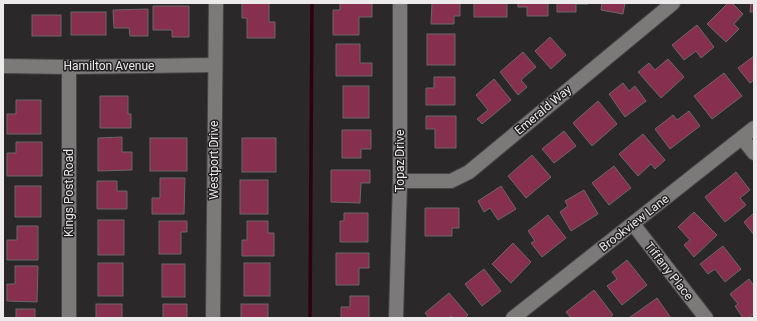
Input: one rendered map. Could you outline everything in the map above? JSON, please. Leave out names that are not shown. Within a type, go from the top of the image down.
[{"type":"street","name":"Westport Drive","points":[[213,318],[216,3]]},
{"type":"street","name":"Topaz Drive","points":[[396,318],[400,181],[400,3]]},
{"type":"street","name":"Emerald Way","points":[[400,181],[451,181],[469,172],[673,3]]},
{"type":"street","name":"Hamilton Avenue","points":[[3,66],[215,66]]},
{"type":"street","name":"Kings Post Road","points":[[69,67],[69,318]]},
{"type":"street","name":"Brookview Lane","points":[[513,318],[754,128]]},
{"type":"street","points":[[742,138],[754,152]]},
{"type":"street","name":"Tiffany Place","points":[[633,224],[706,318]]},
{"type":"building","points":[[242,3],[269,3],[269,22],[275,22],[275,38],[247,38],[247,18],[242,18]]},
{"type":"building","points":[[340,3],[372,3],[372,17],[359,17],[359,35],[333,35],[333,10],[340,10]]},
{"type":"building","points":[[432,3],[460,3],[460,16],[454,16],[454,24],[431,24]]},
{"type":"building","points":[[474,3],[507,3],[507,17],[474,17]]},
{"type":"building","points":[[518,3],[548,3],[548,16],[527,16],[527,7],[518,7]]},
{"type":"building","points":[[557,3],[588,4],[576,4],[576,12],[557,12]]},
{"type":"building","points":[[602,3],[625,3],[623,14],[601,10]]},
{"type":"building","points":[[728,3],[732,3],[743,14],[734,24],[739,29],[726,42],[707,24]]},
{"type":"building","points":[[751,3],[754,3],[754,12],[750,12]]},
{"type":"building","points":[[153,6],[189,6],[189,37],[172,37],[172,30],[153,30]]},
{"type":"building","points":[[148,9],[148,36],[130,36],[129,28],[114,28],[113,10]]},
{"type":"building","points":[[71,12],[106,12],[106,35],[71,35]]},
{"type":"building","points":[[32,15],[61,15],[61,36],[32,36]]},
{"type":"building","points":[[697,25],[714,47],[701,58],[696,51],[684,60],[672,45]]},
{"type":"building","points":[[427,34],[455,34],[455,65],[427,65]]},
{"type":"building","points":[[550,37],[566,55],[551,69],[535,51]]},
{"type":"building","points":[[336,44],[360,44],[360,63],[372,63],[372,76],[336,76]]},
{"type":"building","points":[[523,52],[536,67],[521,80],[527,87],[518,95],[500,72]]},
{"type":"building","points":[[754,56],[754,80],[750,83],[738,68]]},
{"type":"building","points":[[668,59],[684,77],[661,98],[638,72],[649,63],[655,70]]},
{"type":"building","points":[[724,73],[742,96],[712,119],[694,96]]},
{"type":"building","points":[[434,77],[455,77],[455,105],[426,105],[426,88],[434,88]]},
{"type":"building","points":[[494,79],[511,100],[482,124],[477,119],[488,110],[476,95]]},
{"type":"building","points":[[623,83],[629,91],[635,86],[646,101],[625,117],[609,94]]},
{"type":"building","points":[[343,86],[369,86],[369,118],[343,118]]},
{"type":"building","points":[[100,96],[128,96],[128,114],[131,114],[131,128],[100,128]]},
{"type":"building","points":[[16,100],[41,100],[41,134],[7,134],[7,114],[16,114]]},
{"type":"building","points":[[598,101],[617,124],[592,146],[573,123]]},
{"type":"building","points":[[689,111],[700,126],[670,149],[655,129],[673,115],[677,120]]},
{"type":"building","points":[[426,116],[456,116],[456,148],[435,148],[435,129],[426,129]]},
{"type":"building","points":[[342,130],[371,130],[371,149],[361,149],[361,158],[342,158]]},
{"type":"building","points":[[564,131],[576,146],[554,163],[542,149]]},
{"type":"building","points":[[643,134],[665,160],[655,169],[651,164],[638,176],[619,154]]},
{"type":"building","points":[[122,137],[122,152],[132,152],[132,170],[98,171],[98,138]]},
{"type":"building","points":[[150,138],[187,138],[187,171],[150,171]]},
{"type":"building","points":[[242,138],[276,138],[276,172],[242,172]]},
{"type":"building","points":[[16,142],[42,142],[42,176],[7,176],[7,153],[16,153]]},
{"type":"building","points":[[532,155],[551,177],[526,198],[508,176]]},
{"type":"building","points":[[614,166],[631,188],[609,205],[592,183]]},
{"type":"building","points":[[331,170],[370,170],[370,183],[361,183],[360,203],[331,202]]},
{"type":"building","points":[[736,172],[750,190],[740,198],[746,205],[725,222],[705,197]]},
{"type":"building","points":[[160,178],[185,178],[184,214],[152,214],[152,198],[160,198]]},
{"type":"building","points":[[240,180],[268,180],[268,214],[240,214]]},
{"type":"building","points":[[97,181],[117,181],[117,191],[127,191],[127,209],[97,209]]},
{"type":"building","points":[[15,186],[41,186],[41,217],[15,217]]},
{"type":"building","points":[[501,186],[516,209],[498,220],[490,208],[484,212],[478,201]]},
{"type":"building","points":[[584,190],[598,214],[571,231],[560,212],[568,206],[565,201]]},
{"type":"building","points":[[425,208],[459,208],[459,228],[452,228],[452,236],[425,236]]},
{"type":"building","points":[[694,212],[717,235],[694,257],[684,245],[690,240],[678,227]]},
{"type":"building","points":[[344,213],[368,213],[368,242],[340,242],[340,221],[344,221]]},
{"type":"building","points":[[754,213],[754,235],[744,222]]},
{"type":"building","points":[[548,215],[566,238],[542,257],[531,243],[535,241],[528,231]]},
{"type":"building","points":[[98,220],[124,220],[124,255],[98,255]]},
{"type":"building","points":[[159,221],[187,221],[187,232],[181,232],[181,254],[159,254]]},
{"type":"building","points":[[247,221],[268,221],[268,233],[274,233],[274,256],[242,256],[242,240],[247,240]]},
{"type":"building","points":[[17,226],[38,226],[38,260],[7,260],[7,240],[17,240]]},
{"type":"building","points":[[513,243],[531,262],[511,283],[492,264]]},
{"type":"building","points":[[723,246],[741,269],[725,282],[715,269],[708,274],[700,264]]},
{"type":"building","points":[[336,253],[369,253],[369,268],[359,268],[359,285],[336,285]]},
{"type":"building","points":[[627,260],[647,285],[622,305],[607,286],[617,279],[612,272]]},
{"type":"building","points":[[98,263],[123,263],[123,296],[98,296]]},
{"type":"building","points":[[244,263],[270,263],[270,296],[244,296]]},
{"type":"building","points":[[162,264],[185,264],[185,297],[162,297]]},
{"type":"building","points":[[15,266],[38,266],[37,302],[7,301],[7,284],[15,284]]},
{"type":"building","points":[[484,269],[501,291],[482,306],[465,284]]},
{"type":"building","points":[[749,279],[754,286],[754,314],[748,318],[743,318],[735,306],[738,304],[730,294]]},
{"type":"building","points":[[594,290],[613,315],[609,318],[571,318],[566,312]]},
{"type":"building","points":[[449,293],[468,315],[465,318],[453,318],[451,316],[449,318],[429,318],[425,313]]},
{"type":"building","points":[[350,296],[369,296],[369,318],[341,318],[341,307],[350,307]]},
{"type":"building","points":[[657,298],[671,318],[629,318]]},
{"type":"building","points":[[96,304],[122,304],[122,318],[96,318]]},
{"type":"building","points":[[163,304],[187,304],[187,318],[163,318]]},
{"type":"building","points":[[241,304],[268,304],[268,318],[241,318]]},
{"type":"building","points":[[16,309],[35,309],[35,318],[16,318]]},
{"type":"waterway","points":[[310,318],[312,3]]}]
